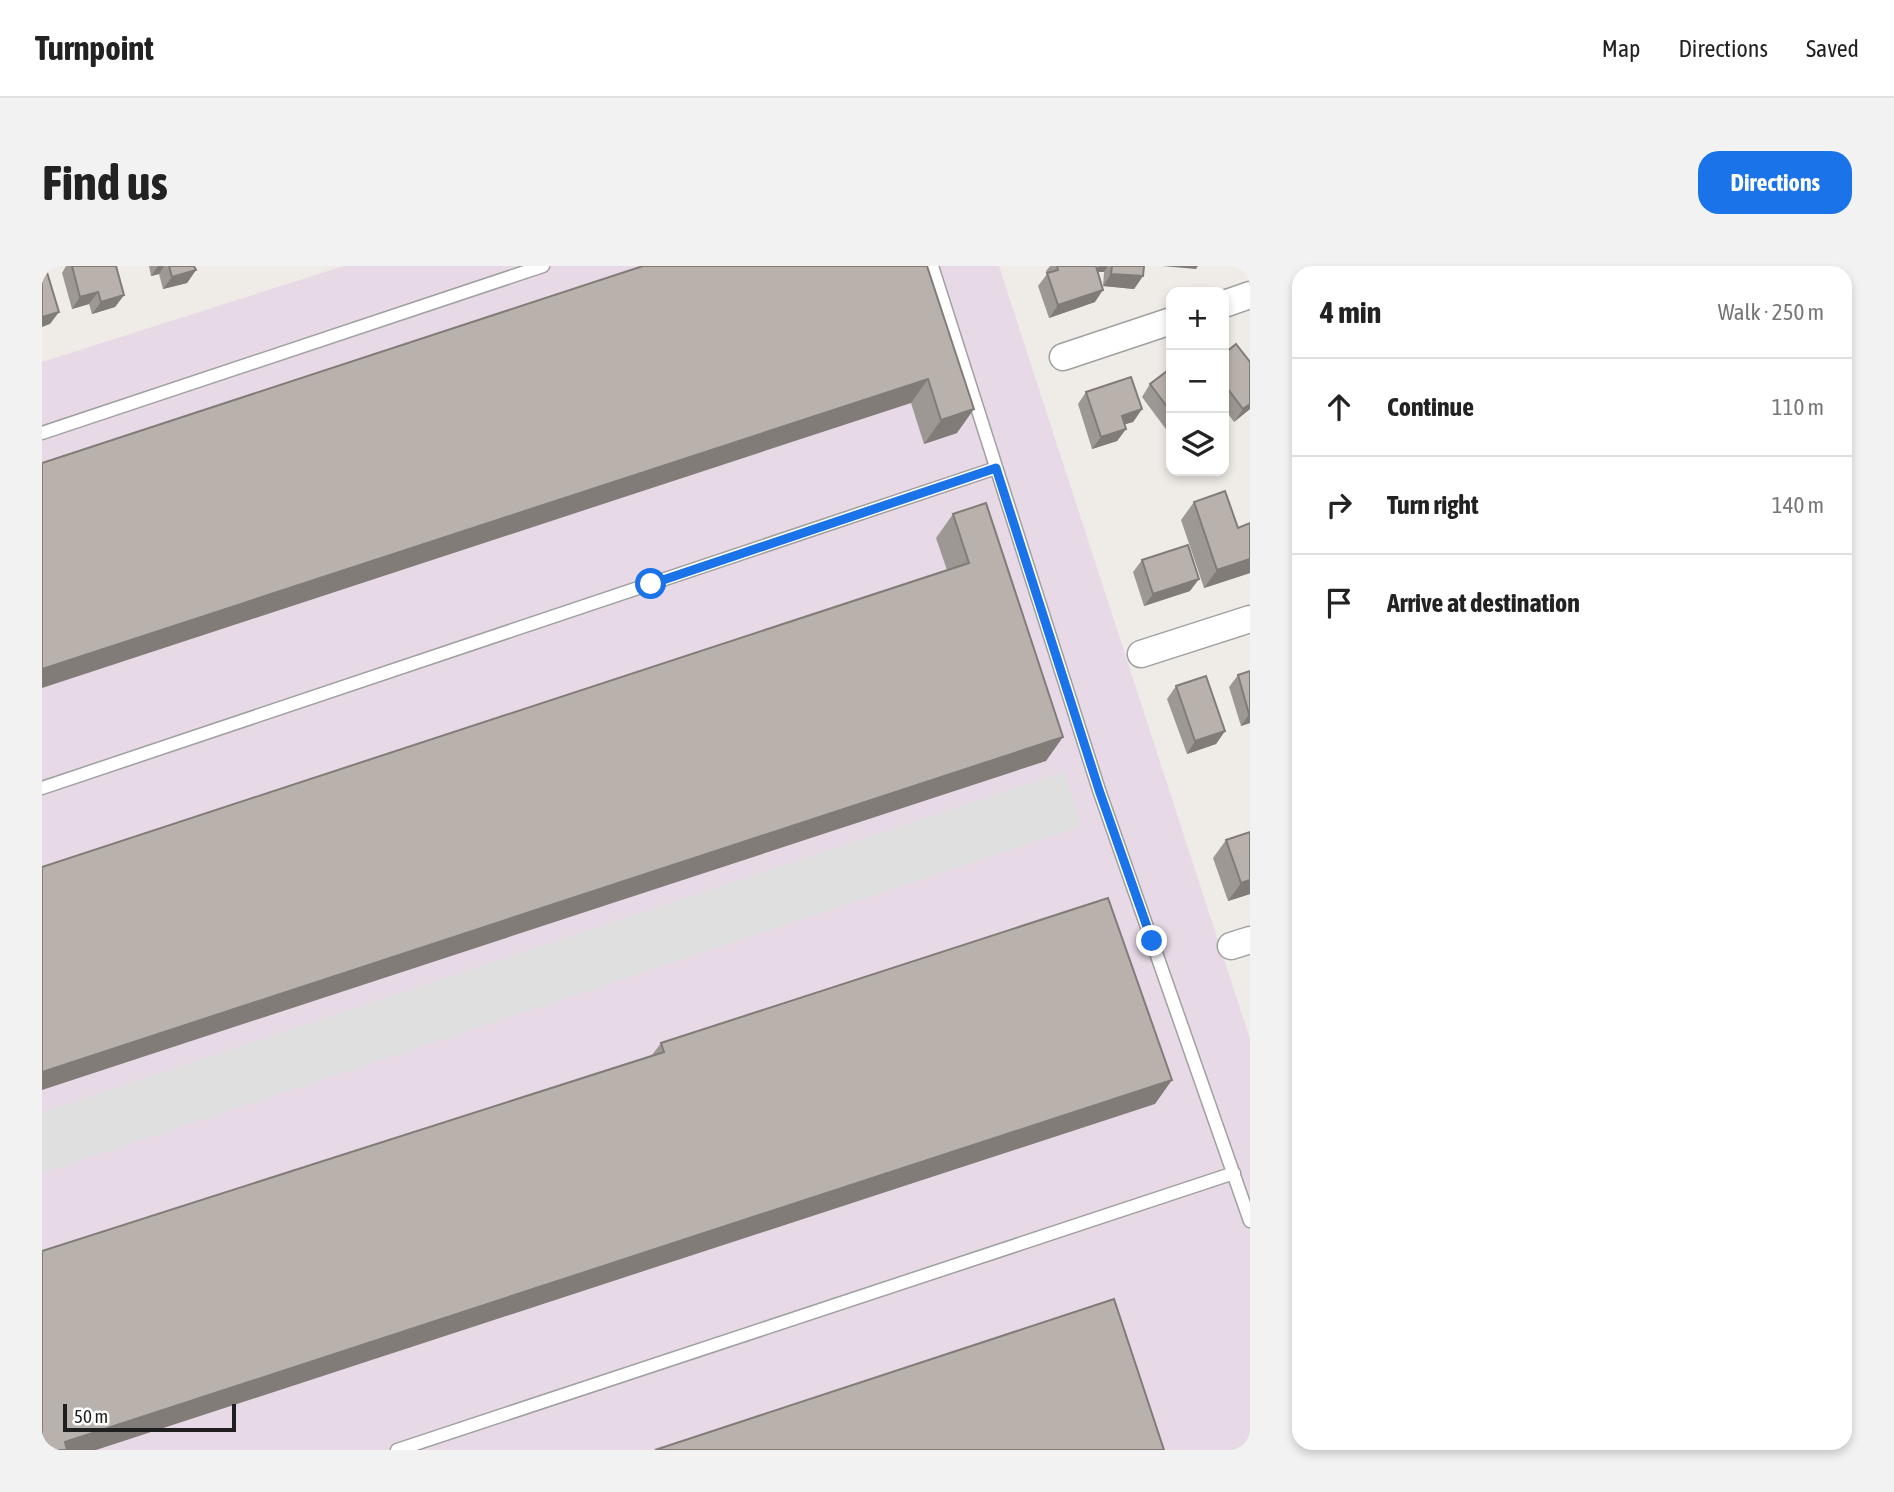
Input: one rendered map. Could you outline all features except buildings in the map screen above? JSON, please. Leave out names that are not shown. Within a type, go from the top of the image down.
[{"type":"street","points":[[1229,302],[1250,295]]},
{"type":"street","points":[[1063,357],[1166,323]]},
{"type":"street","points":[[1141,653],[1250,619]]},
{"type":"lane","points":[[42,433],[543,266]]},
{"type":"lane","points":[[932,266],[1099,790],[1250,1222]]},
{"type":"lane","points":[[42,788],[996,468]]},
{"type":"lane","points":[[397,1450],[1234,1173]]},
{"type":"shaded area","points":[[344,266],[999,266],[1250,1039],[1250,1450],[42,1450],[42,362]]},
{"type":"shaded area","points":[[1065,771],[1082,826],[42,1173],[42,1112]]},
{"type":"route","points":[[651,584],[996,468],[1099,790],[1152,941]]}]
